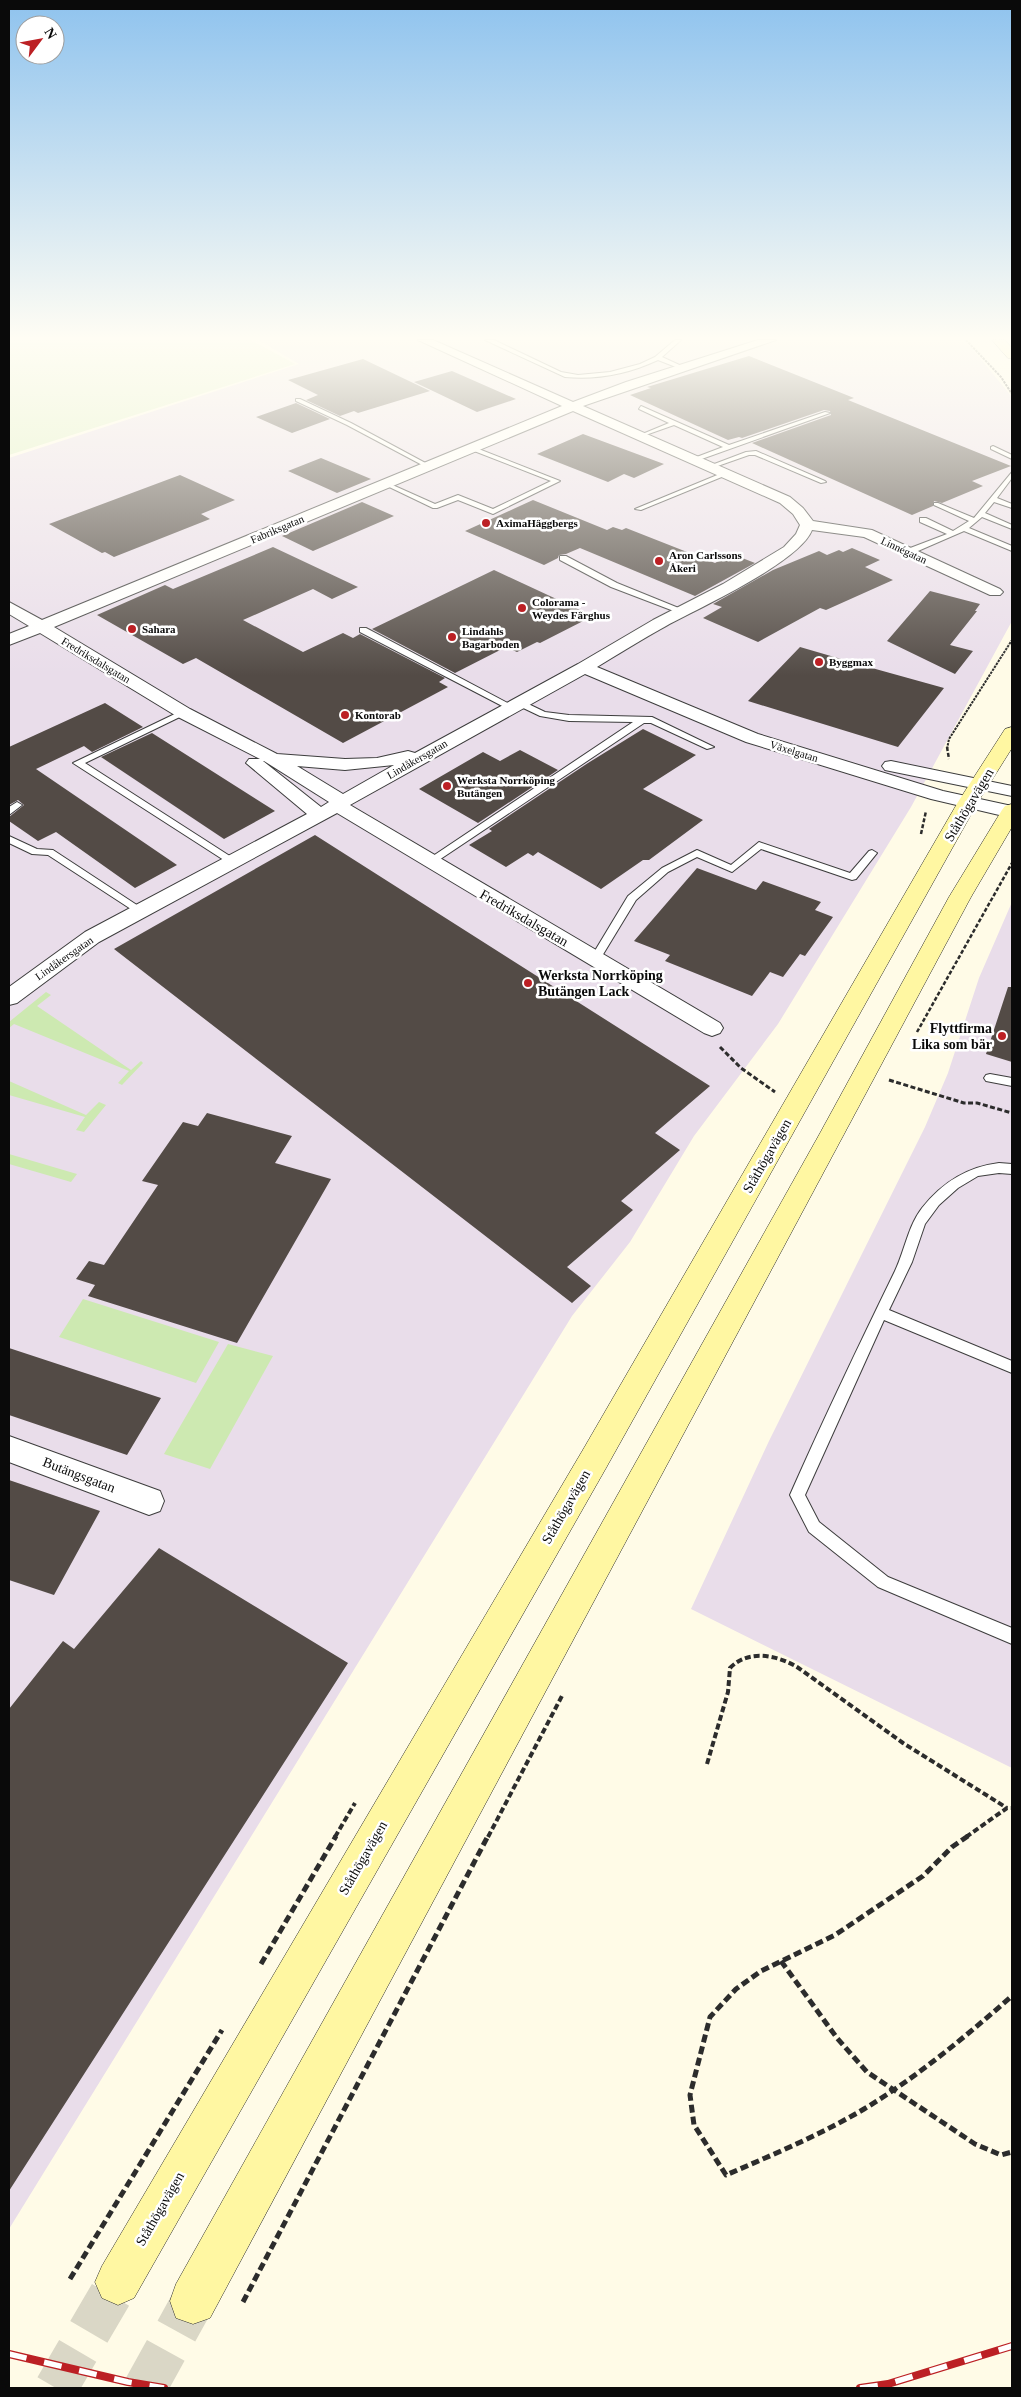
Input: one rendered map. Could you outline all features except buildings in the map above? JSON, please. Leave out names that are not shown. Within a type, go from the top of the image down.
[{"type":"main road","name":"Ståthögavägen","points":[[118,2282],[595,1458],[959,790],[1012,733]]},
{"type":"main road","points":[[193,2301],[680,1410],[826,1147],[960,897],[1012,806]]},
{"type":"street","name":"Fabriksgatan","points":[[9,640],[462,452]]},
{"type":"street","name":"Linnégatan","points":[[679,452],[785,500],[803,519],[867,534],[995,592]]},
{"type":"street","name":"Lindåkersgatan","points":[[9,998],[92,938],[333,807],[728,587],[789,550],[803,535],[803,519]]},
{"type":"street","name":"Fredriksdalsgatan","points":[[9,606],[184,713],[261,767],[430,862],[712,1028]]},
{"type":"street","name":"Växelgatan","points":[[607,655],[652,684],[744,725],[1012,806]]},
{"type":"street","name":"Växelgatan","points":[[584,668],[752,738],[959,790]]},
{"type":"street","name":"Fredriksdalsgatan","points":[[184,713],[256,751],[333,807]]},
{"type":"street","name":"Fredriksdalsgatan","points":[[256,751],[312,764],[353,765],[393,761],[453,739]]},
{"type":"street","name":"Butängsgatan","points":[[9,1449],[149,1501]]},
{"type":"lane","points":[[401,452],[428,466]]},
{"type":"lane","points":[[386,484],[435,507],[458,498],[493,512],[557,481],[481,452]]},
{"type":"lane","points":[[696,459],[715,452]]},
{"type":"lane","points":[[712,466],[752,453],[823,482]]},
{"type":"lane","points":[[638,509],[727,472]]},
{"type":"lane","points":[[908,552],[953,534],[974,521],[1012,474]]},
{"type":"lane","points":[[993,499],[1012,506]]},
{"type":"lane","points":[[936,504],[974,521]]},
{"type":"lane","points":[[981,514],[1012,527]]},
{"type":"lane","points":[[923,520],[953,534]]},
{"type":"lane","points":[[964,528],[1012,549]]},
{"type":"lane","points":[[563,558],[614,585],[682,611]]},
{"type":"lane","points":[[363,630],[516,705],[543,714],[569,718],[652,720],[710,747]]},
{"type":"lane","points":[[184,713],[78,763],[233,862]]},
{"type":"lane","points":[[430,862],[642,720]]},
{"type":"lane","points":[[9,812],[17,805]]},
{"type":"lane","points":[[9,839],[35,852],[50,852],[141,911]]},
{"type":"lane","points":[[595,959],[632,898],[665,870],[697,853],[732,869],[759,845],[852,877],[872,853]]},
{"type":"lane","points":[[990,1078],[1012,1082]]},
{"type":"lane","points":[[1012,1169],[980,1169],[962,1178],[940,1196],[924,1214],[905,1265],[840,1396],[797,1495],[814,1527],[883,1582],[1012,1636]]},
{"type":"lane","points":[[881,1313],[1012,1367]]},
{"type":"path","points":[[921,837],[925,812],[959,790],[948,753],[949,739],[1012,640]]},
{"type":"path","points":[[712,1028],[721,1050],[741,1068],[778,1094],[774,1102]]},
{"type":"path","points":[[890,1080],[964,1104],[977,1102],[1012,1113]]},
{"type":"path","points":[[706,1764],[728,1692],[730,1668],[742,1658],[772,1657],[797,1665],[802,1672],[882,1730],[942,1770],[1010,1808],[952,1847],[922,1876],[894,1896],[835,1934],[761,1971],[736,1989],[710,2017],[690,2094],[694,2125],[726,2175],[787,2148],[879,2099],[980,2024],[1012,1996]]},
{"type":"path","points":[[257,1971],[359,1797]]},
{"type":"path","points":[[781,1961],[837,2038],[867,2072],[975,2144],[1001,2155],[1012,2152]]},
{"type":"path","points":[[70,2279],[222,2029]]},
{"type":"shaded area","points":[[28,452],[1012,452],[1012,621],[911,807],[778,1024],[694,1136],[630,1242],[572,1316],[9,2229],[9,458]]},
{"type":"shaded area","points":[[1012,902],[1012,1768],[691,1609],[769,1441],[925,1127],[948,1073],[979,978]]},
{"type":"green space","points":[[46,992],[51,995],[37,1006],[131,1070],[141,1061],[143,1063],[122,1085],[118,1083],[129,1071],[14,1024],[9,1028],[9,1022]]},
{"type":"green space","points":[[9,1081],[86,1115],[99,1102],[106,1105],[84,1132],[76,1130],[85,1117],[9,1095]]},
{"type":"green space","points":[[9,1154],[77,1174],[71,1182],[9,1164]]},
{"type":"green space","points":[[83,1299],[219,1342],[196,1383],[59,1337]]},
{"type":"green space","points":[[228,1344],[273,1356],[210,1469],[164,1454]]},
{"type":"tunnel","points":[[56,2388],[118,2282]]},
{"type":"tunnel","points":[[145,2388],[193,2301]]},
{"type":"railway","points":[[860,2388],[888,2384],[1012,2346]]},
{"type":"railway","points":[[9,2354],[128,2382],[164,2388]]},
{"type":"place","name":"AximaHäggbergs","points":[[486,523]]},
{"type":"place","name":"Aron Carlssons Åkeri","points":[[659,561]]},
{"type":"place","name":"Colorama - Weydes Färghus","points":[[522,608]]},
{"type":"place","name":"Sahara","points":[[132,629]]},
{"type":"place","name":"Lindahls Bagarboden","points":[[452,637]]},
{"type":"place","name":"Byggmax","points":[[819,662]]},
{"type":"place","name":"Kontorab","points":[[345,715]]},
{"type":"place","name":"Werksta Norrköping Butängen","points":[[447,786]]},
{"type":"place","name":"Werksta Norrköping Butängen Lack","points":[[528,983]]},
{"type":"place","name":"Flyttfirma Lika som bär","points":[[1002,1036]]}]
